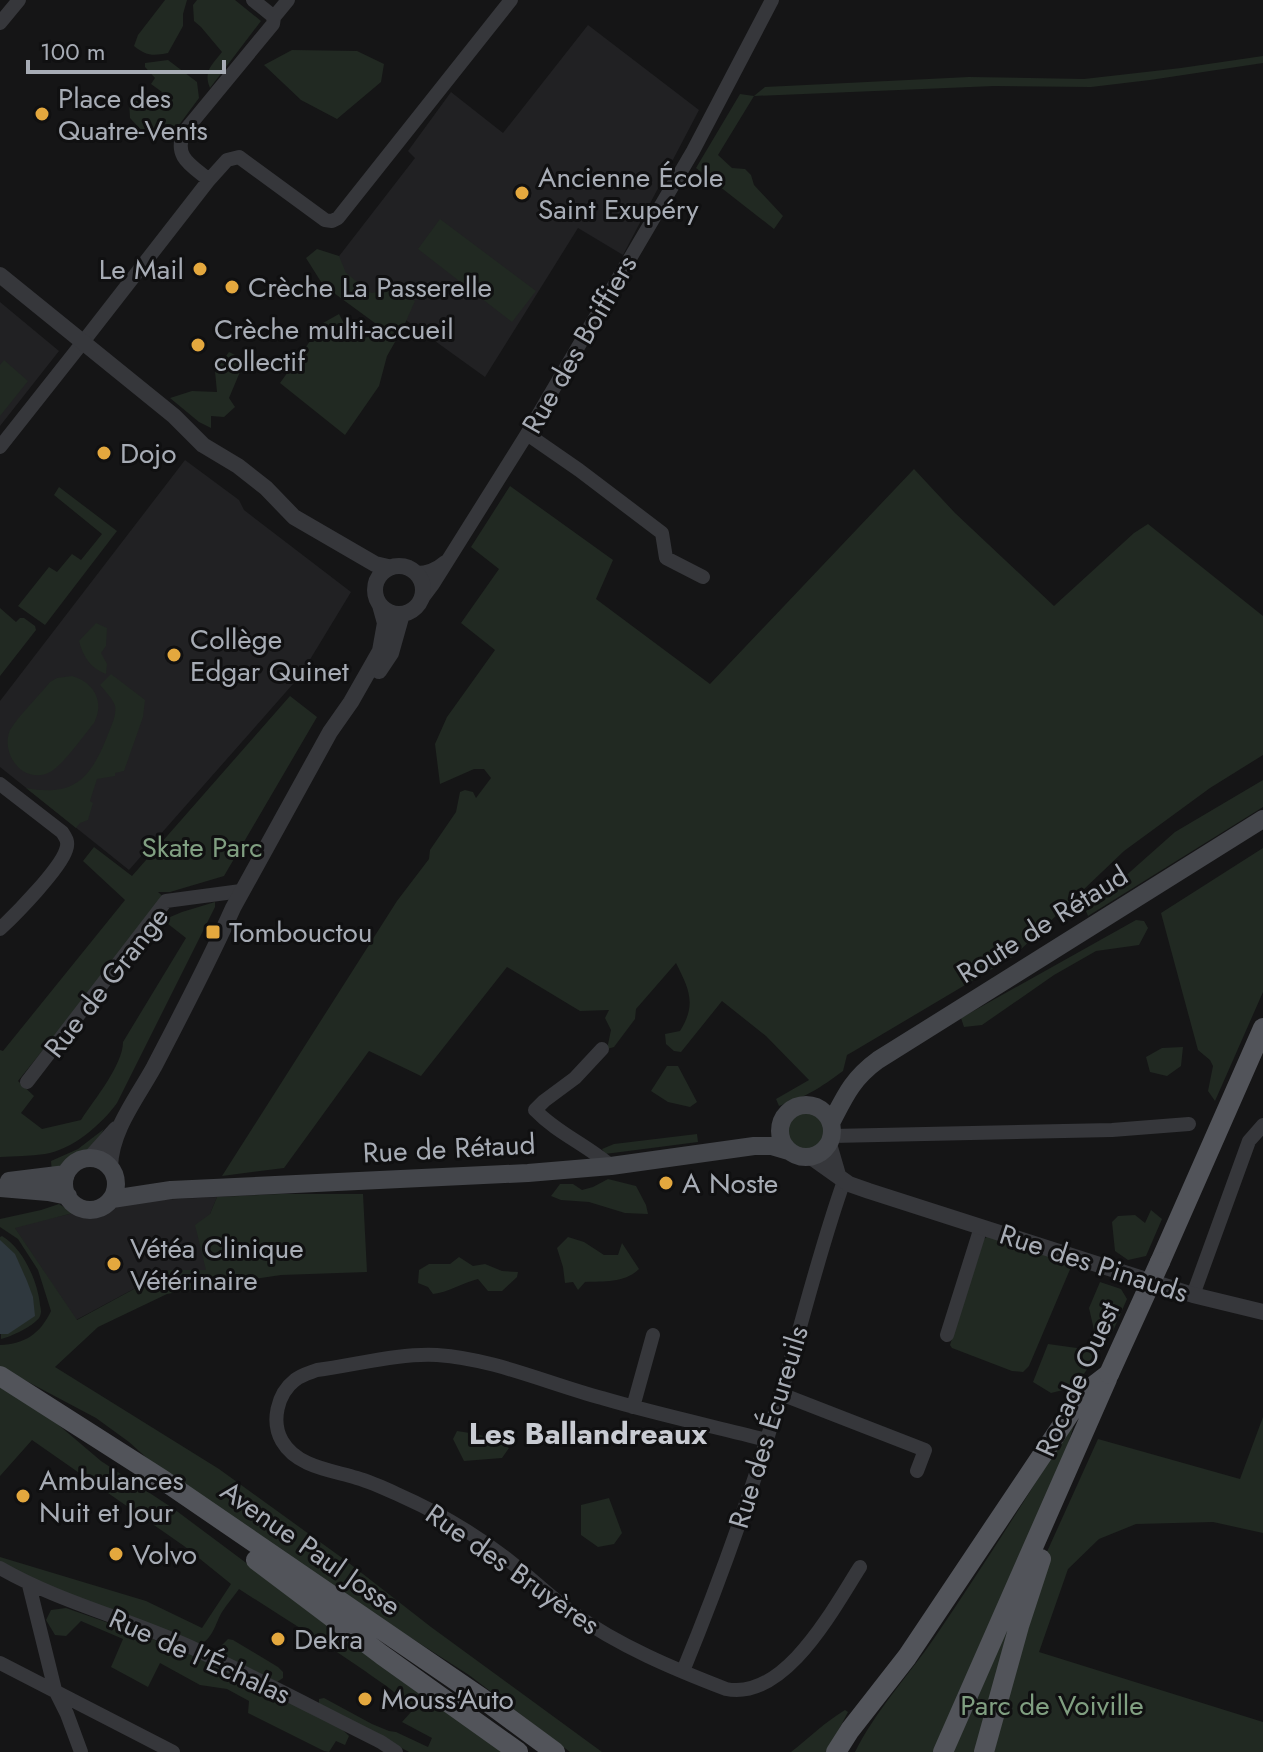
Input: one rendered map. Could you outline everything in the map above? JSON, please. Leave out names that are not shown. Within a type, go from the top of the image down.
[{"type":"main road","name":"Route de Rétaud","points":[[853,1082],[878,1060],[1263,819]]},
{"type":"main road","name":"Rocade Ouest","points":[[943,1752],[1263,1028]]},
{"type":"main road","points":[[789,1151],[782,1142],[780,1126],[789,1111],[802,1105],[812,1105],[853,1082]]},
{"type":"main road","points":[[729,1149],[766,1146],[797,1156],[811,1157],[820,1153],[853,1082]]},
{"type":"main road","points":[[812,1105],[824,1112],[831,1134]]},
{"type":"main road","points":[[729,1149],[780,1126]]},
{"type":"main road","name":"Rue de Rétaud","points":[[112,1182],[171,1190],[514,1174],[611,1166],[729,1149]]},
{"type":"main road","points":[[90,1158],[103,1161],[112,1182],[98,1208],[90,1209],[74,1204],[64,1182],[71,1166],[90,1158]]},
{"type":"main road","points":[[0,1181],[66,1174]]},
{"type":"main road","points":[[0,1188],[68,1196]]},
{"type":"main road","points":[[836,1752],[915,1645],[1083,1394],[1109,1374]]},
{"type":"main road","name":"Avenue Paul Josse","points":[[0,1376],[163,1480],[483,1699],[555,1752]]},
{"type":"main road","name":"Avenue Paul Josse","points":[[31,1394],[110,1456],[176,1500],[382,1655],[518,1752]]},
{"type":"main road","points":[[984,1752],[1031,1586],[1060,1508],[1077,1449]]},
{"type":"street","points":[[0,23],[19,0]]},
{"type":"street","points":[[253,0],[274,17]]},
{"type":"street","points":[[209,180],[186,161],[179,142],[273,24],[274,17],[288,0]]},
{"type":"street","points":[[0,447],[227,160],[239,157],[318,216],[332,221],[338,218],[511,0]]},
{"type":"street","name":"Rue des Boiffiers","points":[[421,600],[527,434],[693,151],[772,0]]},
{"type":"street","points":[[0,275],[174,416],[212,437],[238,466],[266,488],[294,517],[375,564],[388,567],[403,565],[417,573],[423,585],[421,600],[414,609],[402,614],[388,611],[380,605]]},
{"type":"street","points":[[527,434],[662,533],[666,558],[703,577]]},
{"type":"street","points":[[334,541],[375,584]]},
{"type":"street","points":[[417,573],[437,568],[449,558]]},
{"type":"street","points":[[112,1182],[110,1153],[123,1122],[154,1067],[241,891],[330,732],[380,651],[385,623],[375,597],[375,584],[388,567]]},
{"type":"street","points":[[351,702],[385,663],[396,639],[402,614]]},
{"type":"street","points":[[0,784],[62,832],[67,843],[52,871],[0,929]]},
{"type":"street","name":"Rue de Grange","points":[[27,1082],[166,901],[241,891]]},
{"type":"street","points":[[602,1049],[575,1078],[535,1110],[611,1166]]},
{"type":"street","points":[[90,1158],[123,1122]]},
{"type":"street","points":[[841,1178],[831,1134],[1112,1130],[1189,1124]]},
{"type":"street","points":[[1193,1295],[1249,1141],[1263,1125]]},
{"type":"street","name":"Rue des Pinauds","points":[[811,1157],[841,1178],[869,1191],[1193,1295],[1263,1312]]},
{"type":"street","name":"Rue des Écureuils","points":[[683,1671],[739,1526],[767,1440],[841,1178]]},
{"type":"street","points":[[947,1335],[981,1227]]},
{"type":"street","points":[[633,1407],[653,1335]]},
{"type":"street","name":"Rue des Bruyères","points":[[767,1440],[633,1407],[499,1365],[454,1357],[412,1356],[317,1370],[294,1381],[278,1405],[277,1428],[282,1441],[300,1459],[396,1493],[457,1524],[507,1559],[574,1614],[623,1643],[726,1689],[748,1690],[772,1680],[817,1633],[860,1567]]},
{"type":"street","points":[[781,1394],[925,1450],[917,1471]]},
{"type":"street","name":"Rue de l'Échalas","points":[[0,1568],[29,1585],[188,1647],[396,1752]]},
{"type":"street","points":[[29,1585],[55,1690],[81,1752]]},
{"type":"street","points":[[0,1663],[173,1752]]},
{"type":"shaded area","name":"Ancienne École Saint Exupéry","points":[[588,25],[699,110],[623,255],[578,228],[485,377],[378,300],[326,273],[415,158],[408,151],[451,92],[503,133]]},
{"type":"shaded area","points":[[0,302],[59,351],[0,426]]},
{"type":"shaded area","name":"Collège Edgar Quinet","points":[[185,460],[239,500],[244,510],[351,592],[300,676],[129,870],[0,767],[0,701]]},
{"type":"shaded area","points":[[217,1197],[210,1214],[207,1270],[169,1270],[76,1320],[14,1227],[73,1213],[88,1218],[103,1216],[118,1202]]},
{"type":"shaded area","points":[[0,1240],[15,1254],[33,1297],[35,1316],[8,1334],[0,1334]]},
{"type":"green space","points":[[165,0],[187,0],[183,26],[168,53],[146,53],[134,46],[138,35]]},
{"type":"green space","points":[[197,0],[235,0],[261,21],[210,88],[208,73],[222,52],[194,21],[193,5]]},
{"type":"green space","points":[[292,50],[357,51],[384,64],[381,82],[337,119],[301,100],[264,65]]},
{"type":"green space","points":[[1263,56],[1263,63],[1091,87],[994,86],[754,96],[765,87],[969,77],[1084,79]]},
{"type":"green space","points":[[168,60],[197,82],[199,98],[179,125],[150,134],[142,131],[130,118],[129,100],[132,97],[148,110],[162,92],[151,84],[155,78],[145,63]]},
{"type":"green space","points":[[740,94],[754,96],[718,155],[732,168],[745,169],[754,185],[783,216],[774,229],[696,168]]},
{"type":"green space","points":[[440,219],[536,291],[512,322],[418,249]]},
{"type":"green space","points":[[317,249],[339,256],[346,273],[371,293],[394,289],[415,301],[387,356],[379,386],[345,435],[280,383],[323,323],[339,314],[353,341],[375,335],[379,326],[323,285],[306,258]]},
{"type":"green space","points":[[229,352],[245,360],[229,398],[235,407],[224,417],[211,416],[211,428],[170,398],[192,391],[217,392],[215,371]]},
{"type":"green space","points":[[4,360],[28,381],[0,416],[0,365]]},
{"type":"green space","points":[[914,469],[955,513],[1054,606],[1134,533],[1148,524],[1263,616],[1263,755],[1210,788],[1124,851],[1014,956],[847,1055],[843,1071],[789,1103],[779,1106],[776,1099],[809,1080],[766,1036],[722,1001],[681,1052],[674,1051],[666,1044],[665,1034],[680,1031],[690,1004],[676,963],[636,1009],[635,1019],[614,1047],[607,1049],[611,1030],[605,1018],[609,1010],[580,1011],[507,967],[421,1076],[369,1051],[284,1168],[222,1176],[397,901],[429,859],[430,850],[456,812],[460,792],[473,792],[476,798],[491,778],[484,769],[474,769],[440,784],[435,744],[447,717],[495,650],[461,623],[499,569],[471,547],[510,486],[613,560],[596,599],[710,684]]},
{"type":"green space","points":[[59,487],[117,531],[45,625],[18,606],[49,567],[57,572],[72,554],[81,560],[102,534],[54,495]]},
{"type":"green space","points":[[0,608],[16,622],[24,618],[36,630],[0,676]]},
{"type":"green space","points":[[96,623],[107,628],[106,646],[101,653],[107,664],[106,674],[88,661],[79,641]]},
{"type":"green space","points":[[111,674],[145,700],[143,717],[124,771],[97,779],[88,820],[76,828],[26,788],[57,790],[78,782],[87,774],[101,752],[114,718],[114,703],[100,685]]},
{"type":"green space","points":[[72,676],[92,688],[98,700],[94,723],[53,770],[39,775],[22,771],[8,748],[10,730],[50,682]]},
{"type":"green space","name":"Skate Parc","points":[[290,696],[317,717],[224,876],[170,892],[158,892],[165,898],[18,1081],[34,1096],[21,1113],[42,1129],[81,1120],[113,1072],[123,1042],[186,938],[163,920],[215,902],[117,1103],[95,1127],[66,1147],[45,1154],[0,1157],[0,1050],[3,1051],[125,900],[83,861],[94,847],[132,876]]},
{"type":"green space","points":[[1263,780],[1263,807],[1088,916],[1086,911],[1175,832]]},
{"type":"green space","points":[[1263,848],[1263,992],[1215,1101],[1208,1091],[1213,1066],[1198,1050],[1161,913]]},
{"type":"green space","points":[[1136,920],[1144,921],[1148,928],[1139,945],[1096,951],[1054,975],[982,1025],[964,1027],[961,1018]]},
{"type":"green space","points":[[1183,1047],[1181,1066],[1167,1076],[1150,1072],[1146,1057],[1162,1048]]},
{"type":"green space","points":[[667,1066],[678,1066],[697,1102],[690,1107],[668,1102],[651,1091]]},
{"type":"green space","points":[[807,1112],[821,1118],[827,1132],[821,1146],[807,1152],[793,1146],[787,1132],[793,1118]]},
{"type":"green space","points":[[104,1129],[90,1152],[52,1173],[51,1161],[78,1149]]},
{"type":"green space","points":[[697,1134],[698,1142],[605,1154],[602,1149],[614,1144]]},
{"type":"green space","points":[[608,1179],[636,1186],[648,1214],[625,1213],[589,1202],[551,1196],[560,1184],[573,1184],[582,1190]]},
{"type":"green space","points":[[363,1194],[367,1272],[281,1275],[167,1294],[98,1327],[55,1367],[219,1469],[602,1752],[570,1752],[469,1675],[333,1588],[159,1469],[96,1418],[0,1367],[0,1345],[31,1336],[51,1311],[38,1270],[18,1239],[0,1227],[0,1219],[59,1204],[73,1213],[15,1228],[77,1320],[169,1270],[206,1270],[195,1225],[210,1214],[217,1197]]},
{"type":"green space","points":[[1151,1210],[1162,1219],[1146,1256],[1128,1260],[1115,1251],[1112,1222],[1118,1216],[1135,1215],[1145,1223]]},
{"type":"green space","points":[[988,1236],[1071,1262],[1029,1366],[1023,1372],[1012,1371],[950,1345],[984,1239]]},
{"type":"green space","points":[[0,1237],[17,1249],[28,1266],[39,1296],[41,1312],[32,1324],[1,1339]]},
{"type":"green space","points":[[568,1237],[584,1242],[604,1255],[618,1255],[622,1243],[639,1269],[621,1279],[585,1282],[578,1290],[573,1282],[565,1283],[557,1248]]},
{"type":"green space","points":[[459,1257],[473,1266],[485,1264],[502,1271],[518,1272],[517,1277],[502,1291],[488,1291],[478,1279],[433,1294],[428,1287],[418,1283],[419,1270],[429,1264],[450,1264]]},
{"type":"green space","points":[[1100,1282],[1121,1289],[1127,1299],[1113,1331],[1075,1387],[1051,1393],[1033,1382],[1048,1344],[1084,1349],[1094,1330],[1089,1308]]},
{"type":"green space","points":[[0,1387],[48,1416],[101,1461],[174,1509],[503,1752],[409,1752],[319,1704],[319,1699],[324,1698],[372,1724],[428,1747],[432,1738],[402,1722],[411,1712],[391,1689],[239,1589],[222,1612],[211,1635],[199,1645],[30,1579],[0,1563],[0,1557],[146,1601],[202,1628],[231,1584],[184,1546],[32,1440],[0,1476]]},
{"type":"green space","name":"Parc de Voiville","points":[[1263,1417],[1263,1533],[1213,1522],[1136,1524],[1099,1539],[1068,1569],[1039,1652],[1263,1722],[1263,1752],[994,1752],[1041,1565],[1098,1439],[1240,1479]]},
{"type":"green space","points":[[1071,1426],[1073,1428],[976,1752],[855,1752],[970,1585]]},
{"type":"green space","points":[[457,1431],[491,1438],[509,1448],[502,1458],[464,1461],[453,1439]]},
{"type":"green space","points":[[609,1498],[622,1533],[614,1544],[598,1547],[581,1535],[581,1505]]},
{"type":"green space","points":[[66,1608],[143,1635],[226,1670],[341,1728],[349,1736],[345,1745],[336,1741],[329,1752],[324,1751],[248,1713],[249,1701],[227,1689],[200,1685],[160,1663],[148,1687],[111,1667],[123,1639],[81,1621],[66,1636],[55,1635],[46,1620],[51,1610]]},
{"type":"green space","points":[[228,1639],[278,1667],[283,1672],[283,1678],[277,1682],[219,1654],[219,1648]]},
{"type":"green space","points":[[845,1710],[848,1712],[827,1752],[791,1752],[824,1725]]},
{"type":"place","name":"Place des Quatre-Vents","points":[[42,114]]},
{"type":"place","name":"Ancienne École Saint Exupéry","points":[[522,193]]},
{"type":"place","name":"Le Mail","points":[[200,269]]},
{"type":"place","name":"Crèche La Passerelle","points":[[232,287]]},
{"type":"place","name":"Crèche multi-accueil collectif","points":[[198,345]]},
{"type":"place","name":"Dojo","points":[[104,453]]},
{"type":"place","name":"Collège Edgar Quinet","points":[[174,655]]},
{"type":"place","name":"Tombouctou","points":[[213,932]]},
{"type":"place","name":"A Noste","points":[[666,1183]]},
{"type":"place","name":"Vétéa Clinique Vétérinaire","points":[[114,1264]]},
{"type":"place","name":"Ambulances Nuit et Jour","points":[[23,1496]]},
{"type":"place","name":"Volvo","points":[[116,1554]]},
{"type":"place","name":"Dekra","points":[[278,1639]]},
{"type":"place","name":"Mouss'Auto","points":[[365,1699]]},
{"type":"district","name":"Les Ballandreaux","points":[[588,1434]]}]
